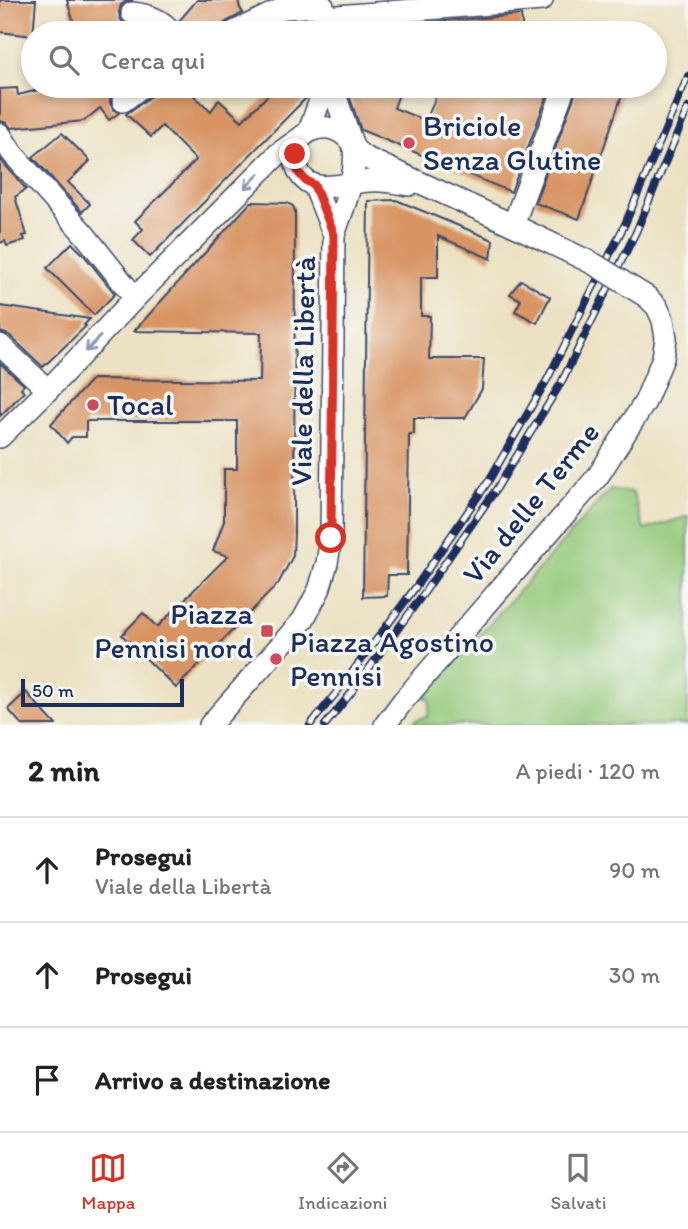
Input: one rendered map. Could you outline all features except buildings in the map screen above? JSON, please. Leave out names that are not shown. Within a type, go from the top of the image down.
[{"type":"street","points":[[257,21],[284,8],[324,14],[542,0]]},
{"type":"street","points":[[132,13],[148,15],[158,21]]},
{"type":"street","points":[[123,101],[127,98]]},
{"type":"street","points":[[320,98],[306,134],[297,144],[295,154],[295,164],[305,180],[364,158],[513,225],[561,98]]},
{"type":"street","points":[[333,98],[342,168],[334,235]]},
{"type":"street","points":[[0,437],[279,153],[316,128],[340,131],[342,168],[334,235]]},
{"type":"street","points":[[0,134],[12,153],[85,235],[135,298]]},
{"type":"street","points":[[342,168],[372,181],[431,189]]},
{"type":"street","name":"Via delle Terme","points":[[385,725],[598,476],[645,402],[663,358],[666,338],[663,320],[657,307],[647,297],[594,264],[513,225]]},
{"type":"street","name":"Viale della Libertà","points":[[210,725],[303,620],[319,590],[327,563],[331,538],[334,235]]},
{"type":"street","points":[[0,345],[48,390]]},
{"type":"green space","points":[[610,489],[633,493],[644,530],[688,516],[688,725],[413,725],[416,720],[428,716],[430,700],[424,697]]},
{"type":"railway","points":[[310,725],[415,588],[488,482],[548,378],[625,224],[688,76]]},
{"type":"railway","points":[[325,725],[424,593],[497,488],[561,383],[636,232],[688,108]]},
{"type":"place","name":"Briciole Senza Glutine","points":[[409,143]]},
{"type":"place","name":"Tocal","points":[[93,405]]},
{"type":"place","name":"Piazza Pennisi nord","points":[[267,631]]},
{"type":"place","name":"Piazza Agostino Pennisi","points":[[276,659]]},
{"type":"route","points":[[295,154],[299,173],[314,185],[334,235],[331,538]]}]
